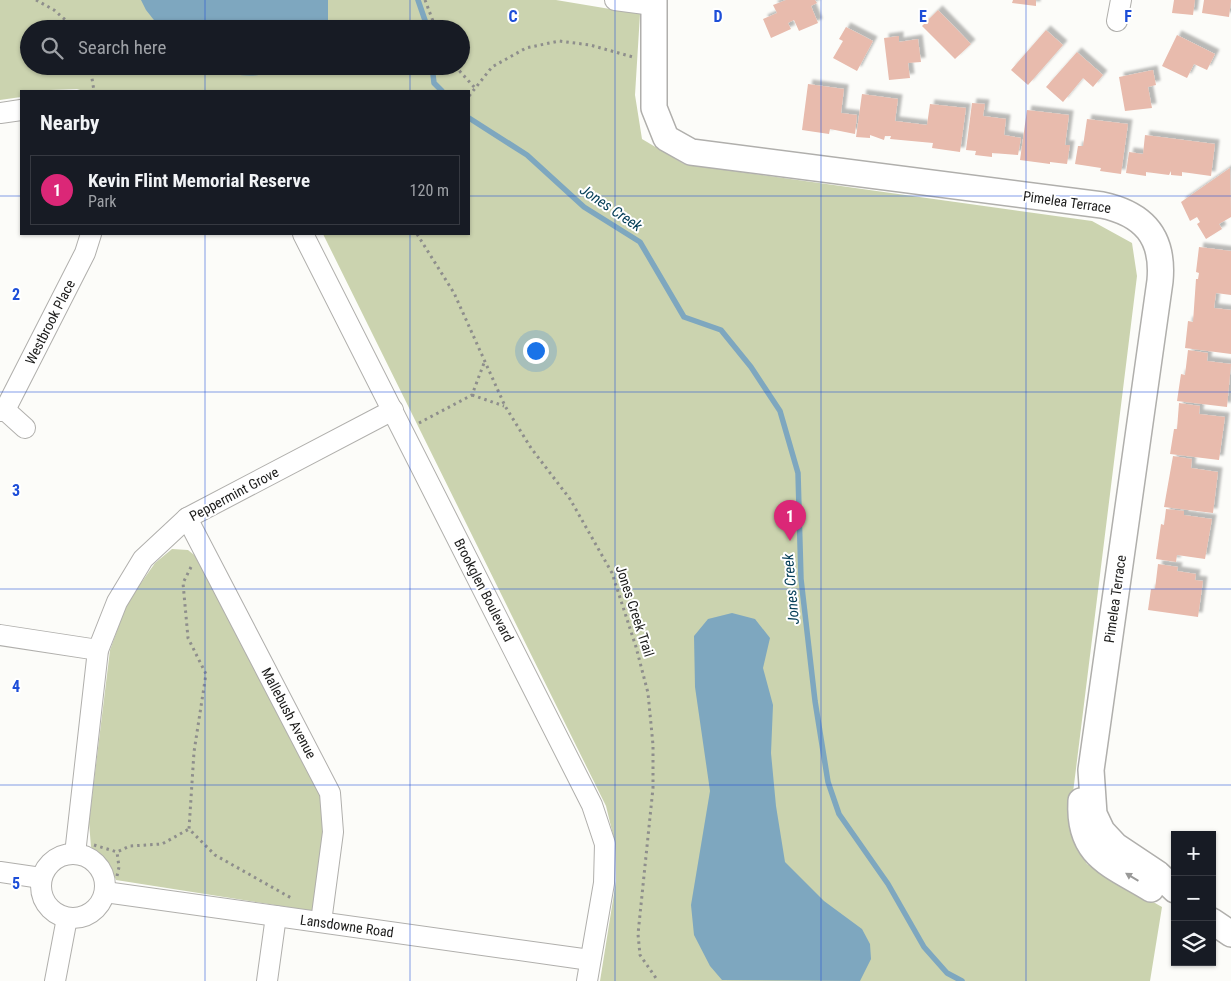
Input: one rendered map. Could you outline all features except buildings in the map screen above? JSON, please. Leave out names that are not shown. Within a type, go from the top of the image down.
[{"type":"street","points":[[615,0],[653,2]]},
{"type":"street","points":[[1118,21],[1121,0]]},
{"type":"street","name":"Pimelea Terrace","points":[[653,2],[654,108],[666,138],[691,152],[1102,205],[1130,215],[1152,234],[1160,254],[1160,281],[1091,770],[1082,796],[1080,821],[1094,836]]},
{"type":"street","points":[[0,112],[20,110]]},
{"type":"street","name":"Westbrook Place","points":[[25,428],[3,411],[85,253],[91,235]]},
{"type":"street","name":"Brookglen Boulevard","points":[[304,235],[592,805],[605,844],[604,883],[587,981]]},
{"type":"street","name":"Peppermint Grove","points":[[75,849],[98,650],[117,602],[143,560],[187,518],[392,410]]},
{"type":"street","name":"Mallebush Avenue","points":[[187,518],[330,793],[333,832],[321,922]]},
{"type":"street","points":[[0,636],[98,650]]},
{"type":"street","points":[[1094,836],[1116,846],[1158,874],[1171,886]]},
{"type":"street","points":[[1094,836],[1100,858],[1171,898]]},
{"type":"street","points":[[75,849],[96,862],[102,872],[109,892],[94,911],[84,917],[66,918],[56,914],[47,907],[42,897],[41,878],[46,868],[54,860],[75,849]]},
{"type":"street","points":[[0,872],[41,878]]},
{"type":"street","name":"Lansdowne Road","points":[[109,892],[590,960]]},
{"type":"street","points":[[267,981],[276,916]]},
{"type":"street","points":[[55,981],[66,918]]},
{"type":"street","points":[[1216,924],[1231,934]]},
{"type":"path","points":[[36,0],[54,10],[66,20]]},
{"type":"path","points":[[425,0],[433,20]]},
{"type":"path","points":[[470,95],[492,67],[526,48],[560,41],[590,45],[653,60]]},
{"type":"path","points":[[91,75],[94,90]]},
{"type":"path","points":[[463,75],[475,88]]},
{"type":"path","name":"Jones Creek Trail","points":[[418,235],[454,293],[504,406],[530,448],[570,499],[612,573],[636,647],[648,693],[653,745],[653,788],[638,934],[640,955],[658,981]]},
{"type":"path","points":[[403,431],[472,396],[484,362]]},
{"type":"path","points":[[472,396],[504,406]]},
{"type":"path","points":[[202,546],[183,583],[188,638],[206,674],[194,752],[190,829],[215,855],[296,901]]},
{"type":"path","points":[[75,849],[100,846],[117,852],[130,846],[162,844],[190,829]]},
{"type":"path","points":[[109,892],[119,867],[117,852]]},
{"type":"green space","points":[[0,0],[556,0],[640,14],[635,95],[642,139],[684,164],[1092,221],[1132,243],[1137,276],[1070,817],[1076,845],[1087,864],[1162,907],[1150,981],[600,981],[616,881],[616,847],[606,806],[323,235],[470,235],[470,90],[77,89],[20,90],[20,97],[0,100]]},
{"type":"green space","points":[[172,549],[188,550],[198,558],[323,795],[325,832],[313,911],[116,880],[109,864],[91,847],[89,822],[110,650],[127,603],[155,563]]},
{"type":"water","points":[[141,0],[328,0],[328,20],[154,20]]},
{"type":"water","points":[[732,613],[755,619],[770,638],[763,668],[773,705],[771,753],[776,806],[785,862],[824,901],[862,929],[870,944],[871,959],[860,981],[722,980],[710,966],[694,935],[691,905],[710,791],[695,687],[694,636],[708,619]]},
{"type":"waterway","name":"Jones Creek","points":[[418,0],[425,20]]},
{"type":"waterway","name":"Jones Creek","points":[[433,75],[434,83],[441,90]]},
{"type":"waterway","name":"Jones Creek","points":[[470,119],[527,155],[584,207],[640,242],[684,317],[721,330],[751,367],[780,411],[798,473],[801,579],[815,701],[828,782],[839,814],[888,884],[924,947],[947,973],[962,981]]},
{"type":"place","name":"Kevin Flint Memorial Reserve","points":[[790,541]]}]
